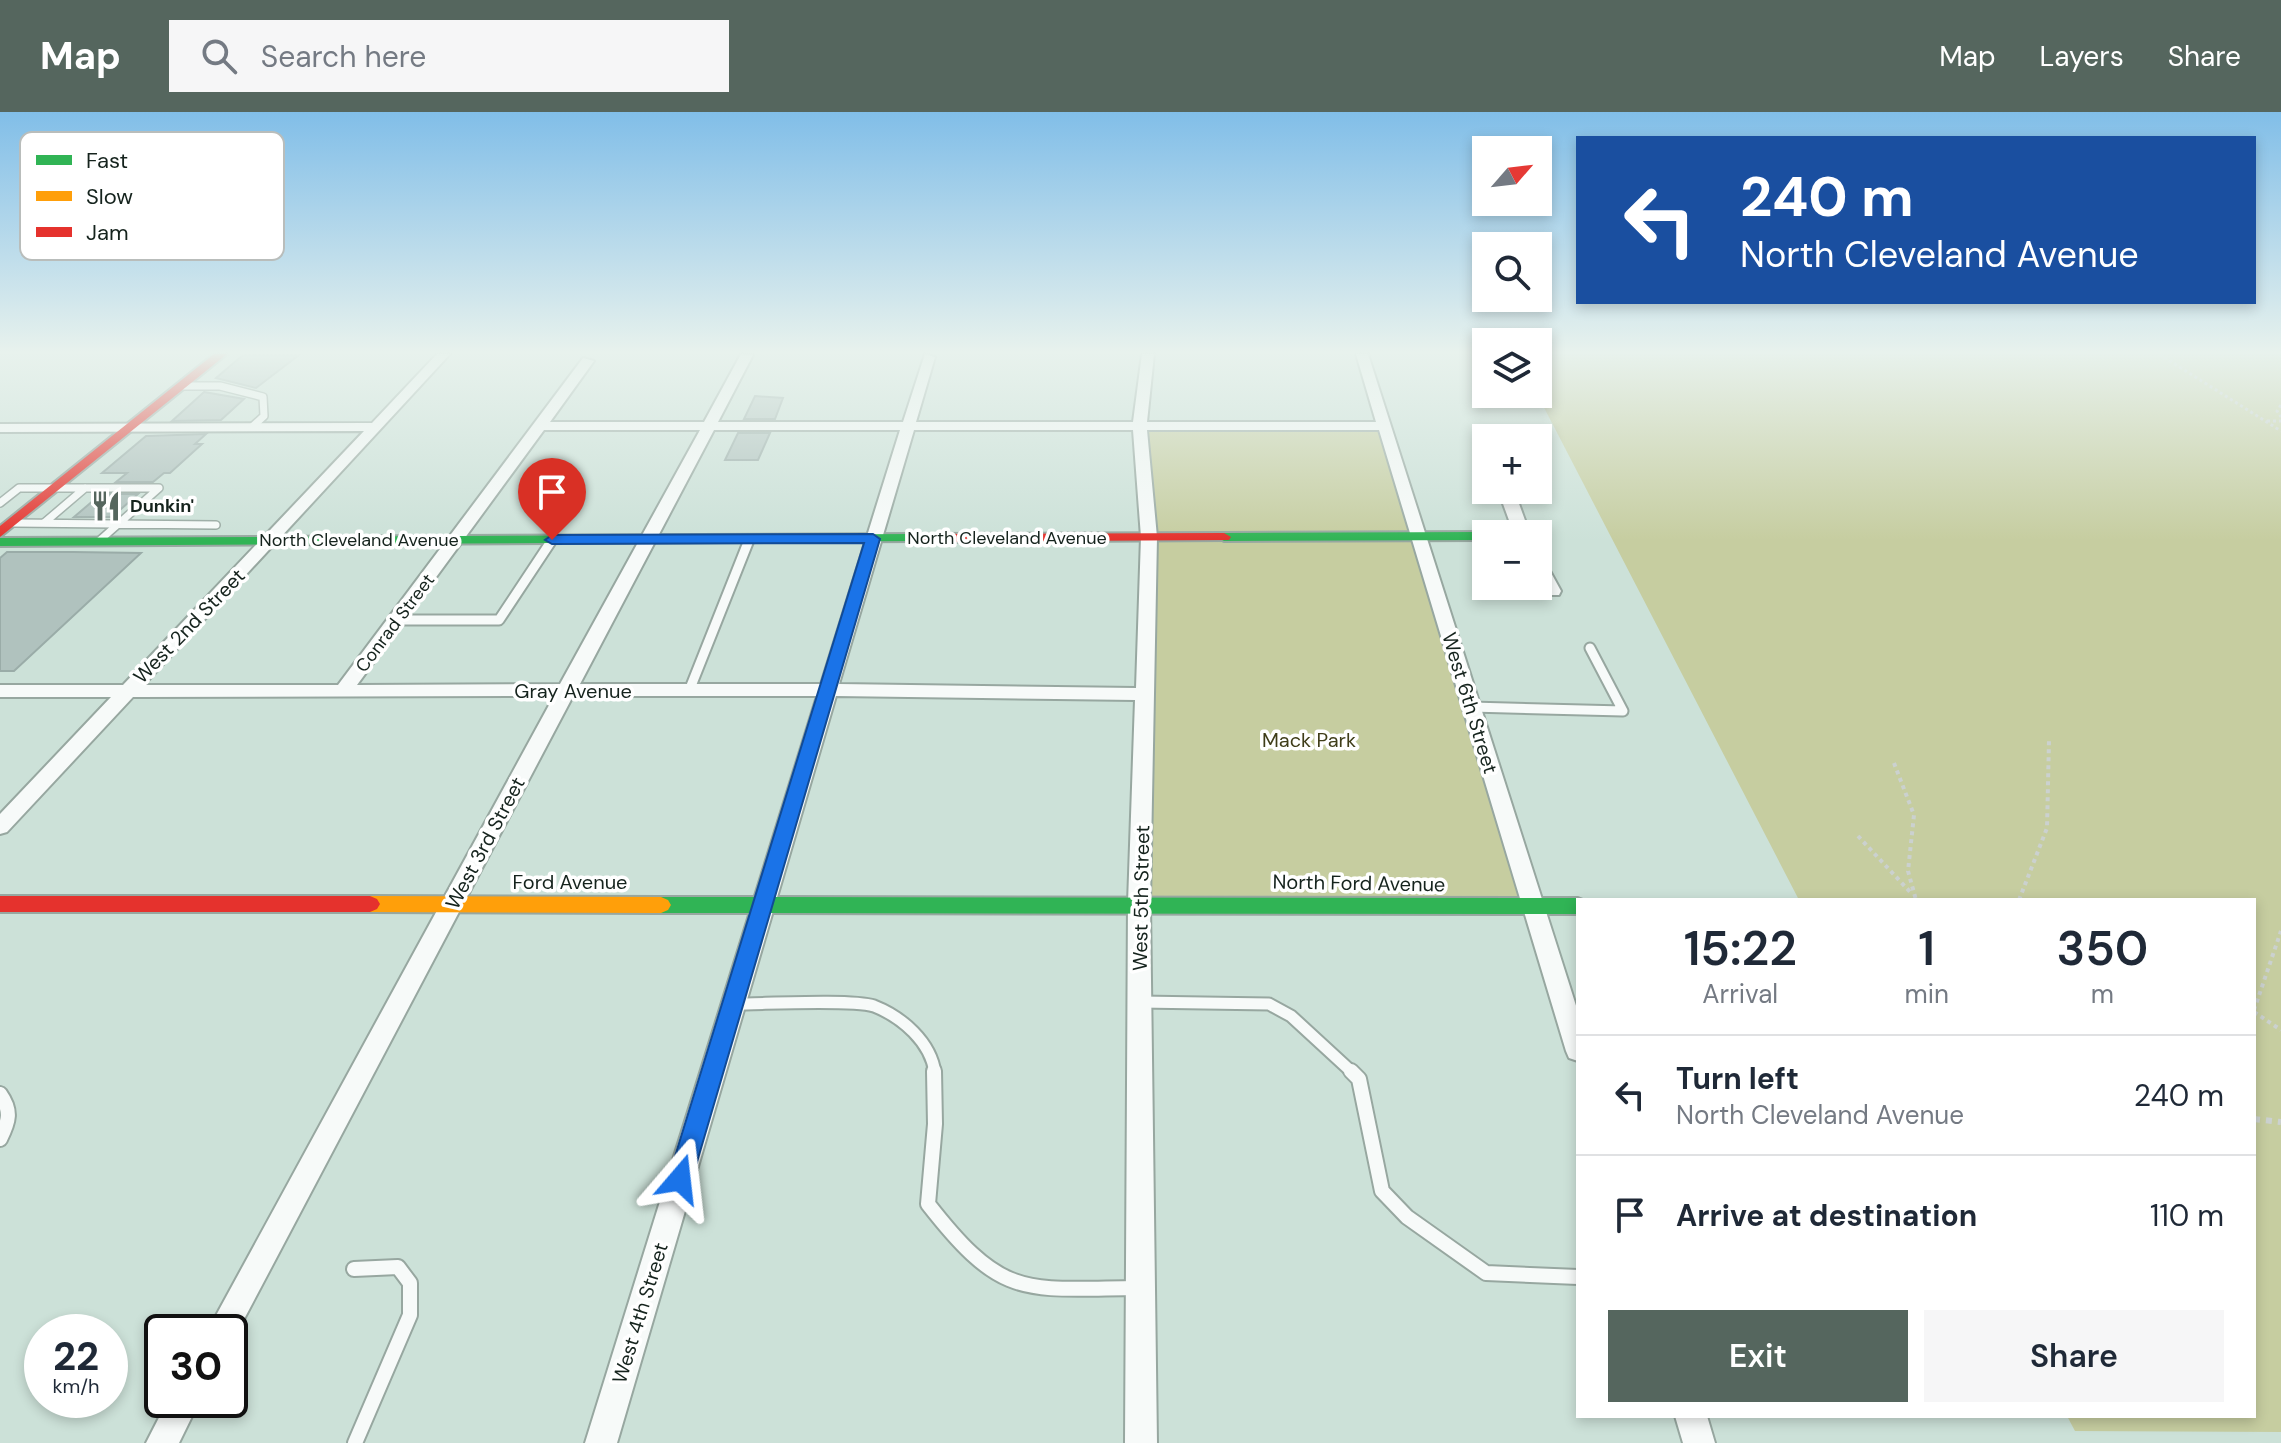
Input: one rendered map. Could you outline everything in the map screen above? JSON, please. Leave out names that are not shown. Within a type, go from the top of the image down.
[{"type":"street","points":[[8,522],[144,416]]},
{"type":"street","name":"West 2nd Street","points":[[0,827],[386,416]]},
{"type":"street","name":"Conrad Street","points":[[344,690],[548,416]]},
{"type":"street","name":"West 3rd Street","points":[[232,1314],[714,416]]},
{"type":"street","name":"West 4th Street","points":[[601,1443],[912,416]]},
{"type":"street","name":"West 5th Street","points":[[1141,416],[1149,537],[1139,903],[1141,1443]]},
{"type":"street","name":"West 6th Street","points":[[1381,416],[1576,1045]]},
{"type":"street","points":[[541,426],[1384,426]]},
{"type":"street","points":[[0,428],[376,427]]},
{"type":"street","name":"North Cleveland Avenue","points":[[0,542],[1472,536]]},
{"type":"street","name":"Gray Avenue","points":[[0,691],[828,690],[1145,694]]},
{"type":"street","name":"Ford Avenue","points":[[0,904],[1139,903]]},
{"type":"street","name":"North Ford Avenue","points":[[1139,903],[1576,906]]},
{"type":"street","points":[[162,1443],[175,1418]]},
{"type":"street","points":[[1692,1418],[1699,1443]]},
{"type":"lane","points":[[252,427],[264,416]]},
{"type":"lane","points":[[0,503],[19,488]]},
{"type":"lane","points":[[0,491],[19,488],[159,488],[99,541]]},
{"type":"lane","points":[[44,523],[85,488]]},
{"type":"lane","points":[[8,522],[216,525]]},
{"type":"lane","points":[[689,691],[750,539]]},
{"type":"lane","points":[[397,620],[499,620],[552,540]]},
{"type":"lane","points":[[1471,707],[1623,711],[1590,648]]},
{"type":"lane","points":[[1140,1002],[1269,1004],[1291,1016],[1331,1049],[1359,1079],[1382,1191],[1407,1217],[1486,1273],[1576,1277]]},
{"type":"lane","points":[[733,1004],[871,1005],[890,1013],[930,1051],[937,1072],[928,1204],[942,1223],[990,1270],[1018,1286],[1141,1288]]},
{"type":"lane","points":[[0,1094],[9,1107],[8,1122],[0,1139]]},
{"type":"lane","points":[[354,1269],[398,1267],[410,1283],[410,1315],[355,1443]]},
{"type":"path","points":[[2256,416],[2281,431]]},
{"type":"path","points":[[2264,421],[2281,419]]},
{"type":"path","points":[[2020,898],[2047,827],[2048,777],[2043,763],[2049,740]]},
{"type":"path","points":[[1894,763],[1913,805],[1915,834],[1905,874],[1915,898]]},
{"type":"path","points":[[1858,836],[1915,898]]},
{"type":"path","points":[[2256,1005],[2281,931]]},
{"type":"path","points":[[2256,1012],[2281,1030]]},
{"type":"path","points":[[2256,1119],[2281,1122]]},
{"type":"green space","points":[[1548,416],[2281,416],[2281,1432],[2075,1431],[2068,1418],[2256,1418],[2256,898],[1798,898]]},
{"type":"green space","name":"Mack Park","points":[[1140,425],[1384,426],[1533,907],[1140,903],[1149,537]]},
{"type":"building","points":[[177,416],[225,416],[221,420],[172,421]]},
{"type":"building","points":[[745,416],[776,416],[775,419],[744,419]]},
{"type":"building","points":[[738,433],[770,433],[758,460],[725,460]]},
{"type":"building","points":[[206,434],[195,444],[202,444],[170,473],[164,473],[153,482],[116,482],[127,473],[102,473],[146,436]]},
{"type":"building","name":"Dunkin'","points":[[101,494],[138,494],[112,517],[74,517]]},
{"type":"building","points":[[7,552],[141,553],[14,671],[0,671],[0,558]]},
{"type":"traffic: fast","points":[[1224,537],[1472,536]]},
{"type":"traffic: fast","points":[[0,542],[915,538]]},
{"type":"traffic: fast","points":[[661,905],[1576,906]]},
{"type":"traffic: slow","points":[[370,904],[661,905]]},
{"type":"traffic: jam","points":[[0,533],[144,416]]},
{"type":"traffic: jam","points":[[915,538],[1224,537]]},
{"type":"traffic: jam","points":[[0,904],[370,904]]},
{"type":"place","name":"Dunkin'","points":[[106,506]]},
{"type":"route","points":[[552,540],[873,539],[680,1179]]}]
